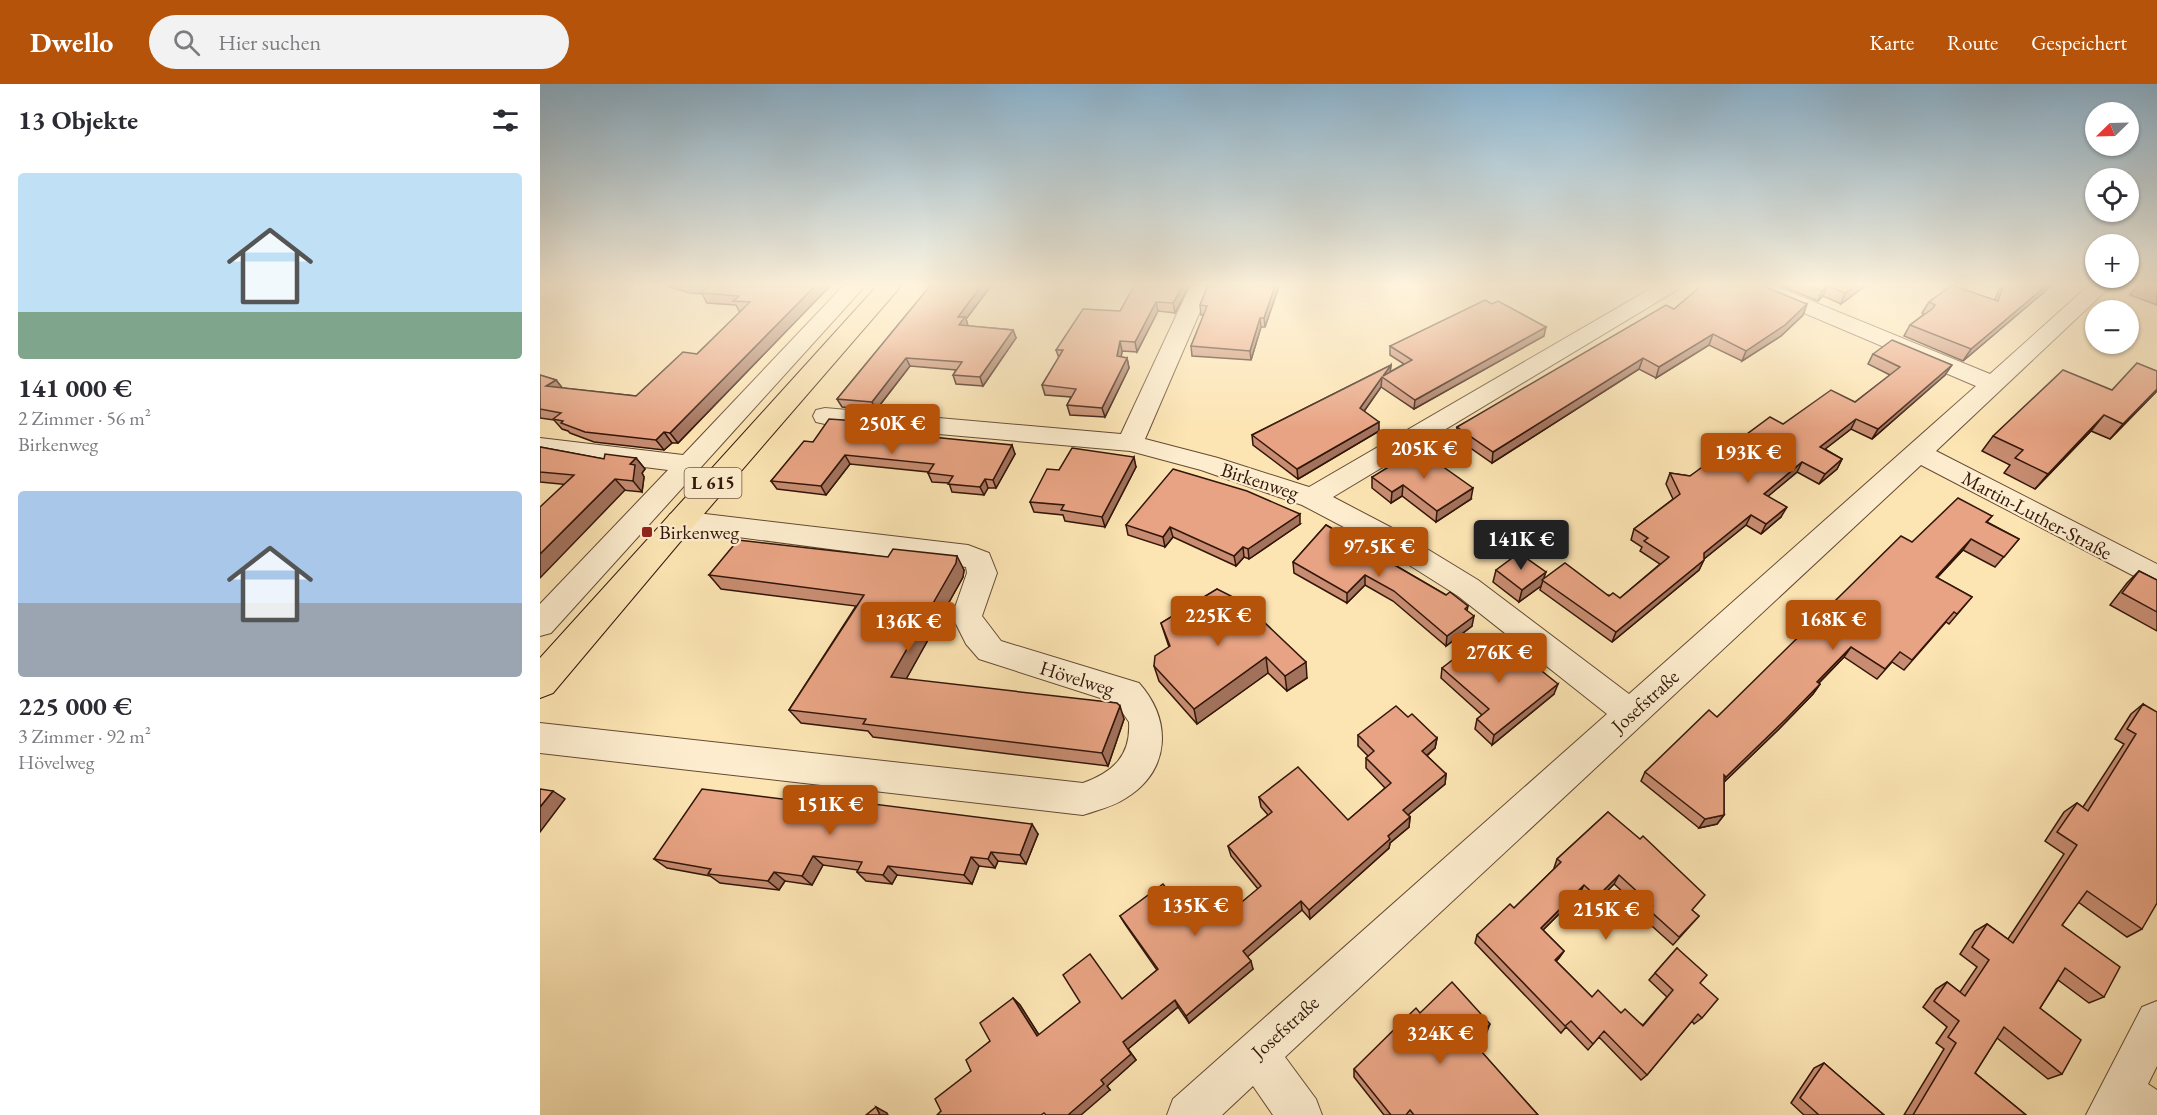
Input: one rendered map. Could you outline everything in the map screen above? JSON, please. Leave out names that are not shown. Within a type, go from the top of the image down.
[{"type":"main road","name":"L 615","points":[[540,683],[680,521],[847,334]]},
{"type":"street","points":[[540,624],[810,334]]},
{"type":"street","points":[[1130,443],[1179,334]]},
{"type":"street","points":[[1312,498],[1589,334]]},
{"type":"street","points":[[1872,334],[1993,384]]},
{"type":"street","name":"Josefstraße","points":[[1189,1115],[2048,334]]},
{"type":"street","name":"Birkenweg","points":[[825,416],[1130,443],[1209,464],[1312,498],[1386,537],[1468,588],[1631,714]]},
{"type":"street","points":[[540,446],[688,464]]},
{"type":"street","name":"Martin-Luther-Straße","points":[[1918,452],[2157,577]]},
{"type":"street","name":"Hövelweg","points":[[540,738],[1083,799],[1114,787],[1134,771],[1144,753],[1146,729],[1141,710],[1127,693],[990,650],[977,635],[967,616],[982,573],[979,561],[968,556],[680,521]]},
{"type":"street","points":[[2156,1115],[2114,1104],[2157,1022]]},
{"type":"street","points":[[1256,1054],[1300,1115]]},
{"type":"building","points":[[717,334],[768,334],[670,433],[664,432],[656,440],[585,432],[561,423],[563,421],[553,419],[561,413],[540,409],[540,375],[556,380],[546,386],[636,396],[683,352],[697,354]]},
{"type":"building","points":[[890,334],[1010,334],[980,377],[953,375],[962,362],[906,358],[872,402],[837,399]]},
{"type":"building","points":[[1066,334],[1139,334],[1135,342],[1120,341],[1117,356],[1127,358],[1102,408],[1067,405],[1076,389],[1042,385],[1063,350],[1056,350]]},
{"type":"building","points":[[1196,334],[1255,334],[1250,351],[1191,346]]},
{"type":"building","points":[[1415,334],[1533,334],[1415,400],[1382,377],[1360,408],[1379,422],[1297,469],[1252,435],[1391,365],[1383,376],[1412,360],[1390,346]]},
{"type":"building","points":[[1616,334],[1713,334],[1659,367],[1643,358],[1493,452],[1457,427]]},
{"type":"building","points":[[1713,334],[1771,334],[1746,351]]},
{"type":"building","points":[[1933,334],[1989,334],[1971,349]]},
{"type":"building","points":[[1892,340],[1952,365],[1878,429],[1856,419],[1820,447],[1842,459],[1825,474],[1802,462],[1764,494],[1787,507],[1766,524],[1751,515],[1704,553],[1704,560],[1616,632],[1542,580],[1565,563],[1609,596],[1613,593],[1620,598],[1669,557],[1644,541],[1648,538],[1634,529],[1680,494],[1670,473],[1690,476],[1770,417],[1783,424],[1831,390],[1855,402],[1900,367],[1873,354]]},
{"type":"building","points":[[2137,363],[2157,371],[2157,389],[2123,424],[2104,415],[2048,474],[2015,458],[2023,450],[1993,436],[2063,370],[2112,390]]},
{"type":"building","points":[[829,419],[857,421],[850,429],[1012,445],[993,480],[985,479],[980,487],[948,484],[953,476],[928,473],[934,464],[845,455],[821,486],[771,481],[804,441],[813,442]]},
{"type":"building","points":[[540,447],[604,459],[605,454],[636,458],[630,464],[635,465],[633,481],[615,479],[540,554],[540,507],[574,475],[540,472]]},
{"type":"building","points":[[1072,448],[1134,457],[1102,517],[1061,510],[1064,505],[1030,502],[1047,469],[1059,470]]},
{"type":"building","points":[[1418,449],[1473,488],[1437,511],[1403,485],[1392,492],[1372,477]]},
{"type":"building","points":[[1173,469],[1247,491],[1300,514],[1248,549],[1243,547],[1234,556],[1170,527],[1163,537],[1126,525]]},
{"type":"building","points":[[1958,498],[1992,516],[1986,522],[2019,539],[2004,557],[1971,539],[1936,577],[1972,597],[1957,614],[1954,612],[1912,660],[1900,652],[1885,669],[1851,647],[1786,719],[1726,777],[1724,775],[1724,815],[1705,819],[1645,772],[1709,710],[1717,717],[1901,536],[1912,542]]},
{"type":"building","points":[[1326,525],[1446,595],[1450,592],[1468,606],[1465,609],[1474,616],[1447,636],[1394,591],[1365,575],[1347,593],[1293,562]]},
{"type":"building","points":[[738,540],[888,557],[893,549],[957,556],[956,563],[891,677],[1117,703],[1120,706],[1102,753],[863,724],[866,719],[789,710],[864,595],[709,575]]},
{"type":"building","points":[[1519,553],[1546,572],[1522,590],[1496,570]]},
{"type":"building","points":[[2139,571],[2157,580],[2157,612],[2122,593]]},
{"type":"building","points":[[1217,589],[1243,602],[1306,662],[1285,676],[1266,657],[1194,709],[1154,666],[1155,656],[1170,646],[1161,623]]},
{"type":"building","points":[[1480,639],[1516,670],[1528,660],[1558,684],[1494,735],[1477,719],[1489,709],[1442,668]]},
{"type":"building","points":[[2143,704],[2157,712],[2157,903],[2142,929],[2087,891],[2062,925],[2120,967],[2104,997],[2065,968],[2040,1008],[2081,1040],[2062,1074],[2004,1027],[1975,1073],[2026,1115],[1913,1115],[1956,1043],[1948,1037],[1959,1021],[1934,1001],[1947,982],[1965,996],[1989,960],[1972,947],[1987,924],[2013,943],[2077,845],[2057,832],[2077,803],[2088,811],[2136,734],[2127,729]]},
{"type":"building","points":[[1396,706],[1408,717],[1412,714],[1437,738],[1422,751],[1446,774],[1403,810],[1410,817],[1388,836],[1390,839],[1309,910],[1301,901],[1243,951],[1251,961],[1186,1016],[1175,1000],[1123,1042],[1131,1054],[1101,1080],[1104,1084],[1068,1115],[1046,1115],[1044,1113],[1041,1115],[937,1115],[941,1111],[935,1099],[971,1071],[966,1060],[990,1041],[980,1023],[1013,998],[1037,1036],[1080,1002],[1063,975],[1090,954],[1122,999],[1158,969],[1120,916],[1163,884],[1189,917],[1206,904],[1219,921],[1261,886],[1228,846],[1272,812],[1259,797],[1298,767],[1348,820],[1391,783],[1366,758],[1374,751],[1358,735]]},
{"type":"building","points":[[540,789],[553,791],[540,807]]},
{"type":"building","points":[[702,789],[814,803],[819,794],[851,798],[849,801],[1032,824],[1020,855],[991,852],[988,859],[971,857],[964,875],[888,866],[883,875],[857,872],[862,862],[813,856],[802,876],[774,872],[768,881],[708,874],[711,869],[654,859]]},
{"type":"building","points":[[1608,812],[1640,839],[1643,836],[1705,895],[1692,910],[1699,916],[1679,937],[1649,910],[1653,906],[1619,875],[1597,897],[1584,885],[1541,928],[1564,951],[1555,960],[1592,997],[1598,990],[1621,1013],[1625,1009],[1643,1026],[1673,990],[1655,973],[1677,948],[1707,975],[1700,983],[1718,999],[1702,1018],[1698,1014],[1647,1075],[1604,1031],[1593,1044],[1571,1021],[1565,1026],[1477,935],[1510,904],[1514,908],[1561,862],[1557,859]]},
{"type":"building","points":[[1452,982],[1490,1024],[1473,1042],[1538,1115],[1414,1115],[1410,1110],[1406,1115],[1391,1115],[1354,1069],[1416,1008],[1420,1013]]},
{"type":"building","points":[[1824,1063],[1884,1115],[1819,1115],[1800,1098]]},
{"type":"building","points":[[876,1107],[880,1115],[866,1115]]},
{"type":"place","name":"Birkenweg","points":[[647,532]]}]
